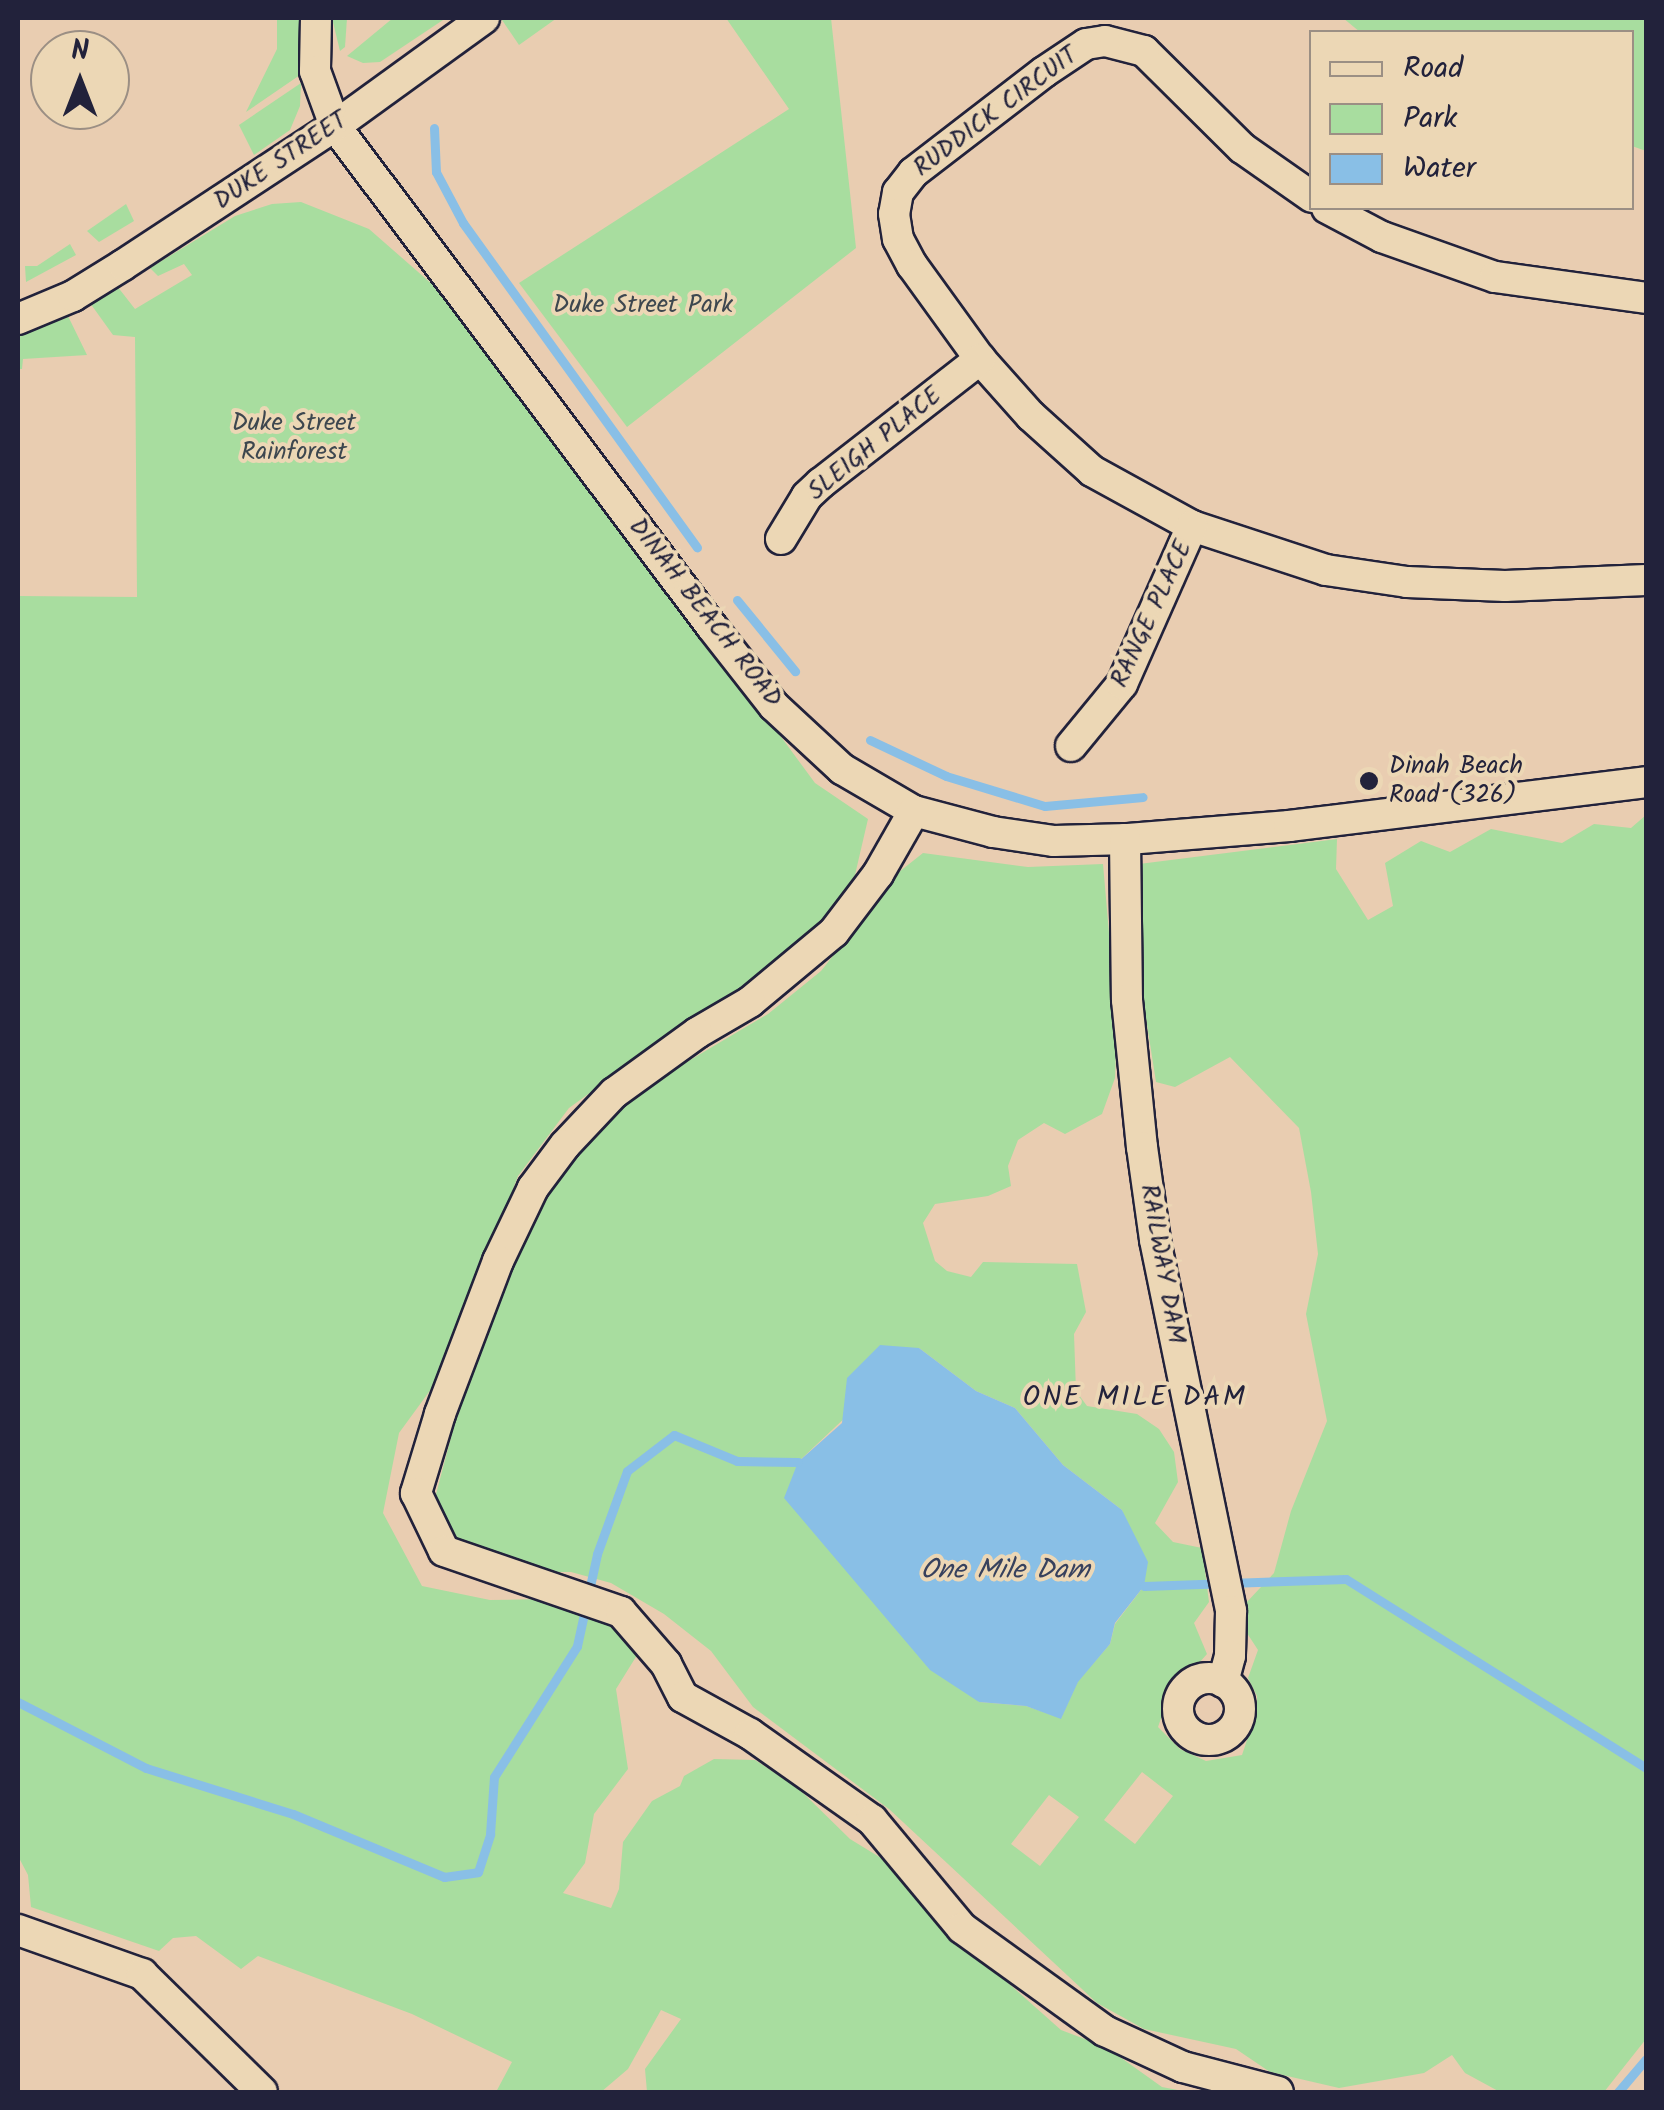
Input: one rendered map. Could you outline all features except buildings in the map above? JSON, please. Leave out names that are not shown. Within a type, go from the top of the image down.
[{"type":"street","name":"DINAH BEACH ROAD","points":[[316,18],[315,71],[335,126],[774,706],[842,770],[914,811],[1054,841],[1126,840],[1290,826],[1646,782]]},
{"type":"street","name":"DUKE STREET","points":[[18,319],[73,296],[335,126],[484,18]]},
{"type":"street","name":"RUDDICK CIRCUIT","points":[[1309,196],[1242,148],[1144,51],[1115,41],[1086,44],[913,173],[898,192],[894,214],[901,247],[980,359],[1063,448],[1092,471],[1192,526],[1326,570],[1407,582],[1505,586],[1646,580]]},
{"type":"street","points":[[1331,210],[1382,237],[1494,276],[1646,298]]},
{"type":"street","name":"DUKE STREET","points":[[18,301],[73,296]]},
{"type":"street","name":"SLEIGH PLACE","points":[[782,539],[806,496],[980,359]]},
{"type":"street","name":"RANGE PLACE","points":[[1071,746],[1122,684],[1192,526]]},
{"type":"street","points":[[914,811],[878,874],[834,932],[801,964],[658,1061],[591,1116],[533,1188],[498,1261],[440,1414],[416,1493],[444,1551],[621,1612],[666,1664],[683,1697],[750,1734],[872,1820],[962,1928],[1104,2031],[1183,2067],[1278,2092]]},
{"type":"street","name":"RAILWAY DAM","points":[[1126,840],[1127,1000],[1142,1147],[1155,1240],[1231,1612],[1230,1656],[1223,1682]]},
{"type":"street","points":[[18,1930],[142,1974],[262,2092]]},
{"type":"green space","points":[[277,18],[300,18],[300,75],[246,112],[277,49]]},
{"type":"green space","points":[[332,18],[347,18],[345,47],[340,51]]},
{"type":"green space","points":[[393,18],[446,18],[380,62],[363,63],[347,56]]},
{"type":"green space","points":[[557,18],[519,45],[502,20]]},
{"type":"green space","name":"Duke Street Park","points":[[726,18],[831,18],[856,248],[627,427],[519,283],[789,109]]},
{"type":"green space","points":[[1343,18],[1646,18],[1646,151],[1634,147],[1634,30],[1358,30]]},
{"type":"green space","points":[[301,83],[300,106],[290,130],[254,155],[239,125]]},
{"type":"green space","name":"Duke Street Rainforest","points":[[301,202],[369,229],[433,285],[670,586],[815,783],[868,819],[855,875],[825,918],[744,988],[692,1019],[569,1108],[518,1176],[445,1370],[399,1433],[383,1513],[422,1586],[490,1600],[545,1599],[615,1625],[639,1652],[616,1689],[628,1769],[594,1814],[585,1863],[563,1893],[611,1908],[619,1889],[623,1842],[652,1801],[680,1786],[684,1776],[714,1759],[755,1760],[798,1788],[850,1839],[904,1872],[946,1928],[1061,2030],[1106,2047],[1162,2087],[1188,2092],[647,2092],[645,2069],[681,2019],[661,2010],[628,2069],[601,2092],[496,2092],[512,2062],[412,2014],[258,1956],[241,1969],[196,1936],[173,1938],[159,1951],[31,1907],[28,1875],[18,1856],[18,596],[137,597],[135,337],[113,335],[90,303],[117,286],[135,309],[192,275],[184,264],[158,276],[150,268],[235,216],[272,204]]},
{"type":"green space","points":[[126,204],[134,221],[99,242],[87,231]]},
{"type":"green space","points":[[70,244],[76,255],[26,282],[25,266],[37,266]]},
{"type":"green space","points":[[68,316],[87,355],[23,359],[22,369],[18,369],[18,334]]},
{"type":"green space","points":[[1646,815],[1646,2039],[1604,2092],[1500,2092],[1465,2073],[1452,2055],[1424,2073],[1339,2088],[1270,2072],[1236,2049],[1144,2029],[1097,2003],[889,1809],[753,1707],[711,1651],[664,1614],[611,1583],[571,1572],[538,1572],[459,1542],[435,1498],[465,1384],[518,1254],[548,1194],[605,1121],[653,1082],[768,1014],[821,971],[899,872],[923,853],[1028,867],[1103,864],[1117,1025],[1115,1078],[1102,1114],[1065,1134],[1044,1123],[1018,1140],[1008,1166],[1011,1186],[988,1196],[935,1204],[923,1223],[935,1261],[947,1271],[971,1277],[983,1262],[1077,1264],[1086,1312],[1074,1334],[1076,1391],[1087,1406],[1137,1414],[1159,1429],[1174,1452],[1178,1482],[1155,1523],[1173,1542],[1202,1548],[1209,1602],[1194,1623],[1207,1654],[1168,1698],[1158,1727],[1180,1749],[1206,1761],[1242,1755],[1257,1710],[1257,1696],[1248,1678],[1258,1650],[1243,1627],[1246,1603],[1274,1573],[1291,1511],[1327,1421],[1306,1314],[1318,1254],[1311,1192],[1299,1128],[1230,1057],[1175,1087],[1156,1082],[1132,929],[1139,864],[1337,839],[1336,869],[1368,920],[1393,906],[1385,863],[1421,841],[1450,852],[1491,829],[1562,843],[1594,824],[1631,828]],"holes":[[[919,1348],[976,1391],[1015,1408],[1063,1465],[1122,1510],[1144,1586],[1115,1624],[1110,1644],[1078,1681],[1061,1718],[1026,1706],[979,1702],[798,1462]],[[1142,1772],[1173,1796],[1135,1844],[1104,1820]],[[1049,1795],[1079,1817],[1040,1866],[1011,1844]]]},
{"type":"water","name":"One Mile Dam","points":[[880,1345],[919,1348],[976,1391],[1015,1408],[1063,1465],[1122,1510],[1148,1562],[1144,1586],[1115,1623],[1110,1644],[1078,1682],[1061,1719],[1026,1706],[979,1702],[930,1670],[784,1498],[798,1462],[842,1423],[847,1378]]},
{"type":"waterway","points":[[434,128],[436,172],[463,223],[697,547]]},
{"type":"waterway","points":[[737,600],[795,671]]},
{"type":"waterway","points":[[870,740],[946,776],[1045,806],[1143,797]]},
{"type":"waterway","points":[[18,1702],[146,1768],[293,1814],[444,1877],[478,1872],[490,1834],[494,1777],[577,1646],[597,1554],[627,1471],[674,1435],[737,1461],[798,1462]]},
{"type":"waterway","points":[[1144,1586],[1346,1579],[1646,1768]]},
{"type":"waterway","points":[[1618,2092],[1646,2059]]},
{"type":"place","name":"Dinah Beach Road (326)","points":[[1369,781]]},
{"type":"district","name":"ONE MILE DAM","points":[[1135,1398]]}]
